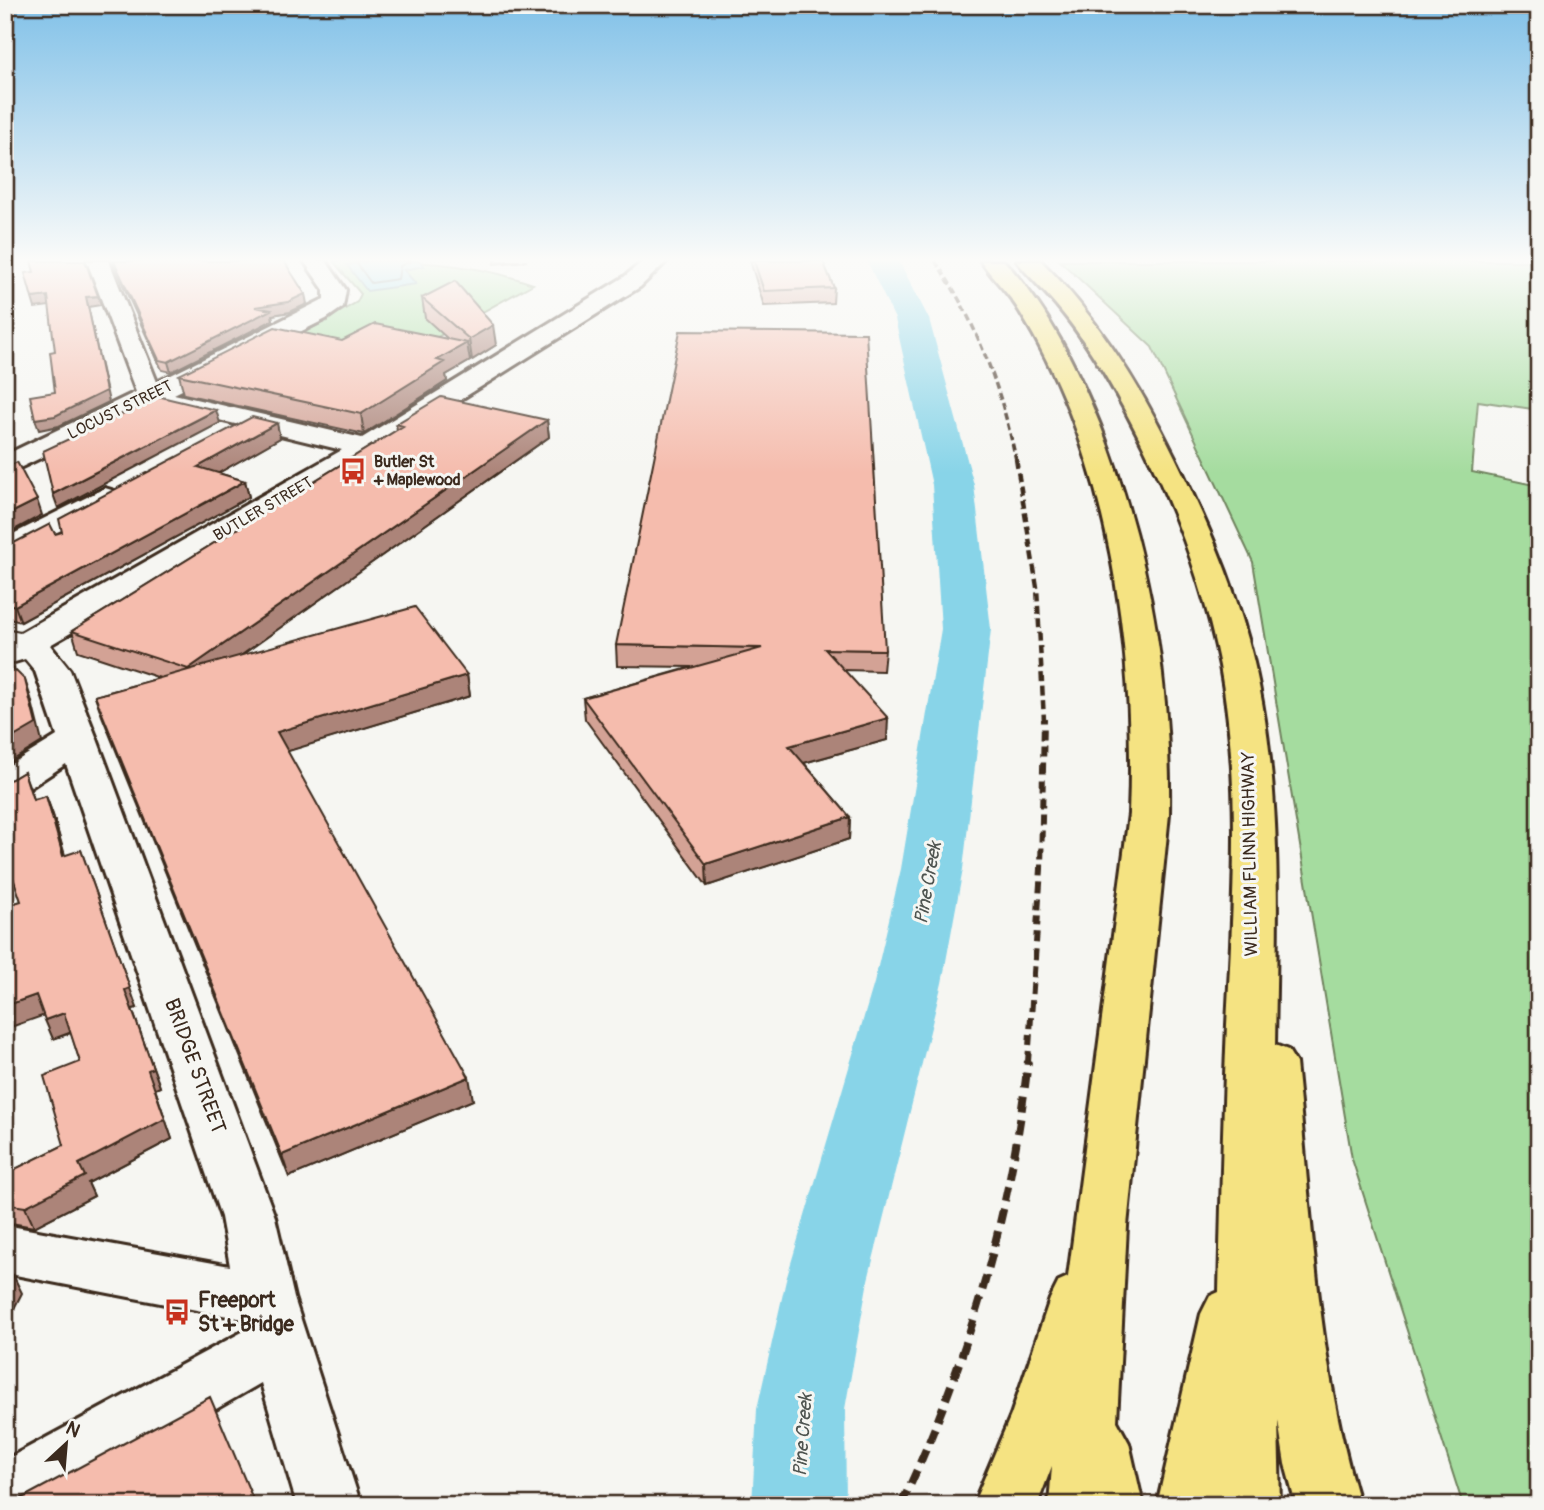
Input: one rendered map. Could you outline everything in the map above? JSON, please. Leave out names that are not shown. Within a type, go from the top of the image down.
[{"type":"highway","points":[[1042,331],[1070,386],[1095,446],[1121,528],[1144,642],[1152,751],[1149,814],[1100,1226],[1081,1505]]},
{"type":"highway","name":"WILLIAM FLINN HIGHWAY","points":[[1087,331],[1123,386],[1179,495],[1198,539],[1220,601],[1238,668],[1249,748],[1253,862],[1247,1226],[1248,1505]]},
{"type":"highway","points":[[1253,862],[1298,1356],[1316,1464],[1328,1505]]},
{"type":"highway","points":[[1005,1505],[1046,1402],[1100,1226]]},
{"type":"highway","points":[[1189,1505],[1210,1418],[1247,1226]]},
{"type":"highway","points":[[1091,1360],[1100,1456],[1111,1505]]},
{"type":"street","points":[[125,331],[150,396],[366,447]]},
{"type":"street","name":"LOCUST STREET","points":[[5,466],[282,331]]},
{"type":"street","name":"BUTLER STREET","points":[[12,647],[366,447],[552,331]]},
{"type":"street","points":[[218,438],[253,419]]},
{"type":"street","points":[[5,551],[135,482]]},
{"type":"street","name":"BRIDGE STREET","points":[[12,647],[42,655],[48,663],[78,739],[248,1217],[272,1320],[329,1505]]},
{"type":"street","points":[[5,786],[78,739]]},
{"type":"street","points":[[5,1249],[272,1320]]},
{"type":"street","points":[[5,1494],[272,1320]]},
{"type":"green space","points":[[307,331],[447,331],[383,367],[282,346]]},
{"type":"green space","points":[[1135,331],[1539,331],[1539,410],[1478,401],[1472,472],[1539,486],[1539,1505],[1463,1505],[1352,1159],[1253,562],[1152,347]]},
{"type":"building","points":[[53,331],[93,331],[106,391],[55,416],[35,419],[30,396],[55,392],[50,352],[55,351]]},
{"type":"building","points":[[146,331],[228,331],[168,362],[159,360]]},
{"type":"building","points":[[266,331],[296,331],[342,341],[361,331],[411,331],[467,343],[437,360],[444,362],[361,414],[179,375]]},
{"type":"building","points":[[460,331],[482,331],[469,339]]},
{"type":"building","points":[[680,331],[866,333],[885,650],[825,649],[888,718],[789,746],[850,817],[706,864],[583,698],[762,648],[616,645]]},
{"type":"building","points":[[153,395],[216,410],[53,494],[43,451],[150,401],[149,397]]},
{"type":"building","points":[[441,397],[547,420],[188,669],[72,631],[403,426],[396,424]]},
{"type":"building","points":[[252,417],[277,423],[198,467],[245,481],[15,606],[5,603],[5,545],[50,524],[55,534],[62,532],[59,519]]},
{"type":"building","points":[[17,462],[37,500],[5,516],[5,468]]},
{"type":"building","points":[[415,607],[467,675],[277,732],[469,1077],[282,1155],[95,696]]},
{"type":"building","points":[[5,665],[13,668],[25,680],[36,724],[5,742]]},
{"type":"building","points":[[24,772],[33,800],[46,796],[63,856],[81,850],[130,988],[125,990],[153,1068],[148,1070],[165,1119],[79,1164],[85,1176],[25,1207],[5,1204],[5,1174],[64,1145],[44,1076],[80,1062],[64,1013],[45,1020],[36,995],[5,1006],[5,906],[21,901],[5,854],[5,781]]},
{"type":"building","points":[[5,1275],[13,1275],[5,1290]]},
{"type":"building","points":[[210,1397],[253,1499],[244,1505],[9,1505]]},
{"type":"waterway","name":"Pine Creek","points":[[799,1505],[801,1409],[827,1280],[872,1124],[908,983],[932,869],[966,629],[953,485],[915,331]]},
{"type":"railway","points":[[975,331],[995,382],[1016,460]]},
{"type":"railway","points":[[1016,459],[1037,587],[1044,720]]},
{"type":"railway","points":[[1028,1062],[1041,869],[1044,720]]},
{"type":"railway","points":[[901,1505],[946,1398],[983,1288],[1010,1176],[1028,1061]]},
{"type":"place","name":"Butler St + Maplewood","points":[[353,471]]},
{"type":"place","name":"Freeport St + Bridge","points":[[177,1312]]}]
